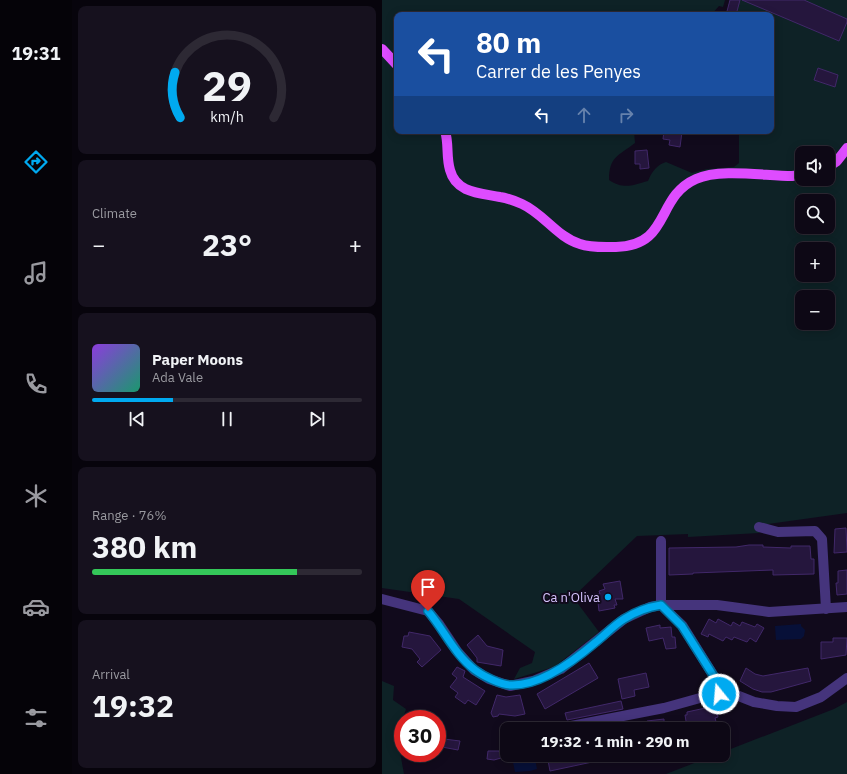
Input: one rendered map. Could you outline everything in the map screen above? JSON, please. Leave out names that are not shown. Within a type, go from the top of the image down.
[{"type":"main road","points":[[382,49],[394,62]]},
{"type":"main road","points":[[445,134],[450,172],[454,179],[462,187],[477,193],[499,197],[523,205],[571,240],[580,244],[596,247],[620,247],[638,244],[648,238],[656,230],[672,199],[685,184],[697,178],[713,174],[795,175]]},
{"type":"main road","points":[[835,162],[847,148]]},
{"type":"street","points":[[759,527],[778,532],[815,531],[822,539],[826,609]]},
{"type":"street","points":[[661,541],[661,605],[682,626],[721,690]]},
{"type":"street","points":[[382,599],[428,611],[439,624],[457,651],[474,670],[490,679],[510,686],[534,681],[561,669],[624,619],[650,607],[661,605],[717,605],[770,612],[847,607]]},
{"type":"street","points":[[592,722],[664,708],[721,690],[754,702],[777,706],[796,707],[821,697],[847,678]]},
{"type":"green space","points":[[382,0],[725,0],[723,7],[719,6],[714,12],[394,12],[394,134],[634,134],[635,143],[619,154],[613,162],[609,172],[609,180],[619,185],[628,186],[648,181],[655,169],[666,162],[692,173],[707,169],[734,167],[739,163],[739,134],[774,134],[774,12],[727,12],[730,0],[847,0],[847,513],[768,524],[759,533],[688,537],[688,534],[637,536],[573,597],[599,632],[554,667],[514,679],[520,668],[532,663],[535,652],[459,599],[382,588]]},
{"type":"green space","points":[[382,681],[394,686],[393,700],[406,709],[394,710],[394,762],[402,762],[404,774],[382,774]]},
{"type":"green space","points":[[847,702],[847,774],[666,774],[697,762],[730,762],[730,749],[834,709]]},
{"type":"shaded area","points":[[801,624],[805,630],[804,636],[801,639],[776,640],[775,626]]},
{"type":"shaded area","points":[[513,762],[536,762],[537,769],[515,772]]},
{"type":"building","points":[[730,0],[740,0],[737,12],[727,12]]},
{"type":"building","points":[[742,0],[804,0],[847,19],[847,22],[839,41],[774,14],[774,12],[770,12]]},
{"type":"building","points":[[818,68],[838,75],[835,87],[814,80]]},
{"type":"building","points":[[664,134],[682,134],[680,147],[669,145],[670,140],[663,139]]},
{"type":"building","points":[[647,150],[649,168],[640,169],[640,164],[635,164],[635,151]]},
{"type":"building","points":[[846,528],[847,552],[834,553],[835,529]]},
{"type":"building","points":[[749,545],[791,548],[791,546],[810,546],[811,559],[814,559],[814,574],[773,575],[773,570],[669,575],[669,548],[736,547]]},
{"type":"building","points":[[847,570],[847,594],[837,595],[836,583],[838,583],[838,571]]},
{"type":"building","name":"Ca n'Oliva","points":[[620,581],[623,599],[615,599],[617,605],[614,605],[615,608],[599,611],[598,602],[595,603],[593,594],[600,594],[599,591],[605,589],[603,584]]},
{"type":"building","points":[[709,619],[716,623],[718,619],[731,626],[733,622],[740,626],[742,622],[755,627],[757,624],[764,628],[756,642],[750,638],[747,642],[734,637],[732,640],[726,637],[723,641],[709,634],[708,637],[701,634]]},
{"type":"building","points":[[660,625],[660,628],[671,627],[672,637],[675,637],[676,648],[666,649],[663,638],[649,641],[646,628]]},
{"type":"building","points":[[409,632],[430,636],[441,650],[422,667],[417,662],[420,659],[412,649],[402,647],[404,636],[408,636]]},
{"type":"building","points":[[478,635],[487,646],[503,650],[501,666],[477,662],[477,658],[467,645]]},
{"type":"building","points":[[833,638],[847,638],[846,655],[821,659],[821,642],[833,642]]},
{"type":"building","points":[[589,663],[598,678],[545,709],[537,694]]},
{"type":"building","points":[[457,667],[465,671],[463,677],[485,691],[476,705],[468,700],[465,704],[455,697],[458,693],[450,687],[457,678],[452,674]]},
{"type":"building","points":[[746,668],[755,674],[763,676],[808,668],[811,681],[771,692],[762,692],[753,689],[740,681]]},
{"type":"building","points":[[646,673],[649,687],[634,690],[635,696],[622,699],[618,679]]},
{"type":"building","points":[[497,695],[506,697],[520,695],[525,714],[515,716],[499,714],[498,716],[493,717],[491,713]]},
{"type":"building","points":[[621,701],[623,709],[567,720],[565,713]]},
{"type":"building","points":[[710,707],[711,709],[716,708],[718,717],[715,718],[716,722],[686,722],[685,715],[687,715],[687,712]]},
{"type":"building","points":[[664,719],[664,722],[647,721]]},
{"type":"building","points":[[446,739],[460,741],[458,750],[446,748]]},
{"type":"building","points":[[488,751],[499,751],[500,758],[494,760],[487,759]]},
{"type":"building","points":[[548,762],[592,762],[550,771]]},
{"type":"place","name":"Ca n'Oliva","points":[[608,597]]},
{"type":"route","points":[[428,611],[439,624],[457,651],[474,670],[490,679],[510,686],[534,681],[561,669],[624,619],[650,607],[661,605],[682,626],[720,686],[717,690],[719,694]]}]
